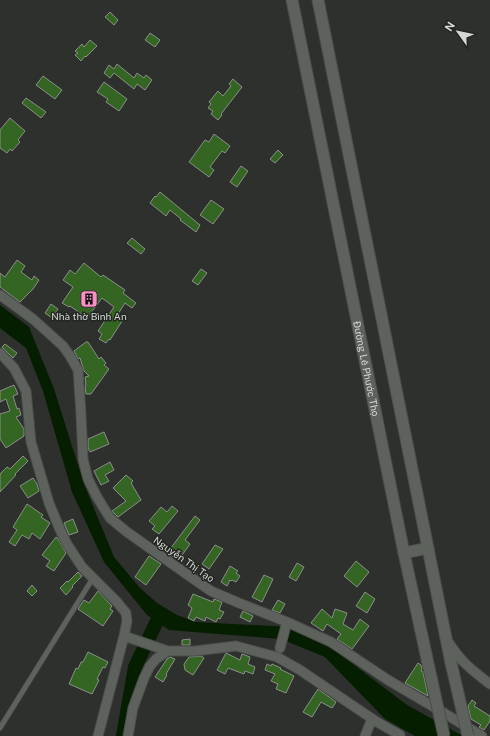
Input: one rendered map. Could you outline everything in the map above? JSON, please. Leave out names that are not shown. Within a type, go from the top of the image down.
[{"type":"street","name":"Đường Lê Phước Thọ","points":[[292,0],[404,553],[444,736]]},
{"type":"street","points":[[318,0],[445,637],[468,736]]},
{"type":"street","name":"Nguyễn Thị Tạo","points":[[0,295],[32,319],[63,346],[78,370],[82,459],[88,479],[110,518],[127,532],[211,591],[331,642],[388,680],[482,736]]},
{"type":"street","points":[[0,353],[14,368],[26,391],[31,442],[49,503],[67,544],[82,567],[126,613],[127,638],[98,736]]},
{"type":"street","points":[[404,553],[428,548]]},
{"type":"street","points":[[278,652],[286,623]]},
{"type":"street","points":[[445,637],[463,663],[490,684]]},
{"type":"street","points":[[127,638],[165,650],[195,651],[236,646],[278,652],[300,670],[372,719],[401,736]]},
{"type":"street","points":[[128,736],[133,708],[144,678],[150,666],[165,650]]},
{"type":"street","points":[[365,736],[372,719]]},
{"type":"lane","points":[[0,728],[93,578]]},
{"type":"shaded area","points":[[0,305],[29,327],[54,389],[84,484],[114,557],[140,588],[157,603],[177,615],[196,622],[289,627],[333,649],[407,705],[463,736],[415,736],[385,719],[325,657],[281,639],[169,630],[147,615],[104,562],[72,492],[43,391],[26,348],[0,328]]},
{"type":"building","points":[[110,12],[118,20],[114,25],[105,17]]},
{"type":"building","points":[[150,33],[160,40],[155,47],[145,40]]},
{"type":"building","points":[[90,40],[97,46],[81,61],[75,55],[78,53],[75,51],[82,44],[84,47]]},
{"type":"building","points":[[117,64],[134,78],[137,73],[144,78],[146,75],[152,80],[145,90],[137,84],[134,89],[114,73],[110,78],[104,73],[109,65],[114,69]]},
{"type":"building","points":[[43,76],[62,90],[55,99],[36,85]]},
{"type":"building","points":[[233,79],[242,87],[218,120],[211,114],[213,111],[208,108],[211,104],[209,102],[218,91],[223,96],[231,86],[229,84]]},
{"type":"building","points":[[104,82],[127,99],[119,111],[106,102],[108,99],[97,92]]},
{"type":"building","points":[[26,98],[46,112],[41,118],[22,103]]},
{"type":"building","points":[[10,118],[25,131],[18,140],[20,142],[12,151],[10,149],[7,153],[0,148],[0,130]]},
{"type":"building","points":[[214,134],[230,146],[225,153],[222,151],[210,167],[214,170],[209,177],[189,162],[205,140],[209,142]]},
{"type":"building","points":[[278,150],[283,155],[275,163],[270,159]]},
{"type":"building","points":[[241,166],[248,171],[237,187],[230,182]]},
{"type":"building","points":[[160,192],[200,225],[196,232],[170,210],[166,216],[150,203]]},
{"type":"building","points":[[211,200],[224,209],[213,224],[200,215]]},
{"type":"building","points":[[132,238],[145,249],[141,254],[127,243]]},
{"type":"building","points":[[17,260],[25,266],[21,272],[32,280],[34,276],[39,280],[33,289],[20,302],[0,287],[0,273],[5,277]]},
{"type":"building","points":[[84,263],[101,277],[103,275],[125,290],[123,293],[136,303],[132,308],[125,303],[118,314],[124,318],[110,340],[109,339],[106,343],[99,339],[102,334],[98,331],[114,307],[102,298],[87,318],[70,306],[69,307],[62,303],[73,287],[63,280],[70,270],[75,274]]},
{"type":"building","points":[[201,269],[207,273],[198,285],[192,281]]},
{"type":"building","points":[[51,304],[58,309],[52,318],[45,313]]},
{"type":"building","points":[[88,342],[99,359],[101,357],[106,363],[104,365],[109,369],[91,394],[86,394],[85,386],[85,377],[89,376],[84,371],[80,358],[78,359],[74,351]]},
{"type":"building","points":[[5,344],[17,353],[13,358],[2,347]]},
{"type":"building","points":[[14,385],[18,394],[13,396],[17,409],[19,408],[21,415],[16,417],[24,429],[24,436],[6,448],[0,439],[0,414],[10,411],[6,399],[0,402],[0,391]]},
{"type":"building","points":[[104,432],[109,444],[90,452],[88,448],[88,439]]},
{"type":"building","points":[[23,456],[28,461],[0,492],[0,474],[7,467],[10,469]]},
{"type":"building","points":[[110,462],[114,470],[105,475],[109,481],[101,485],[94,471]]},
{"type":"building","points":[[126,475],[133,481],[131,483],[141,500],[118,517],[112,511],[126,501],[113,488]]},
{"type":"building","points":[[33,478],[39,491],[28,498],[20,486]]},
{"type":"building","points":[[27,504],[43,515],[41,517],[50,523],[40,539],[32,533],[29,539],[22,535],[15,546],[9,542],[17,530],[13,527]]},
{"type":"building","points":[[172,506],[178,511],[159,534],[152,529],[155,526],[149,521],[161,507],[167,512]]},
{"type":"building","points":[[195,516],[200,520],[185,540],[190,544],[180,558],[178,557],[176,559],[167,553]]},
{"type":"building","points":[[73,519],[78,532],[69,535],[64,523]]},
{"type":"building","points":[[56,537],[66,553],[54,571],[46,566],[50,561],[42,555]]},
{"type":"building","points":[[215,545],[223,549],[209,569],[202,564]]},
{"type":"building","points":[[149,556],[161,564],[146,585],[135,577]]},
{"type":"building","points":[[356,561],[369,572],[357,587],[344,576]]},
{"type":"building","points":[[297,563],[304,567],[296,581],[289,577]]},
{"type":"building","points":[[230,566],[238,571],[236,573],[240,576],[236,582],[230,580],[227,586],[221,582]]},
{"type":"building","points":[[78,572],[82,576],[72,586],[73,587],[66,595],[60,588]]},
{"type":"building","points":[[264,575],[273,579],[262,602],[252,597]]},
{"type":"building","points":[[32,585],[37,591],[32,596],[27,591]]},
{"type":"building","points":[[98,591],[112,606],[110,609],[113,611],[103,626],[78,609],[84,600],[89,603]]},
{"type":"building","points":[[365,592],[375,599],[367,613],[356,606]]},
{"type":"building","points":[[193,594],[213,602],[214,599],[222,602],[219,610],[224,612],[220,619],[218,618],[216,622],[206,617],[205,621],[196,617],[194,621],[188,618],[192,608],[188,605]]},
{"type":"building","points":[[278,600],[285,604],[280,613],[272,610]]},
{"type":"building","points":[[322,609],[332,618],[335,609],[347,613],[343,624],[353,630],[360,619],[369,626],[352,649],[337,639],[341,634],[327,624],[323,631],[311,623]]},
{"type":"building","points":[[243,611],[253,616],[250,622],[240,617]]},
{"type":"building","points":[[190,639],[190,645],[182,645],[182,640]]},
{"type":"building","points":[[88,652],[108,662],[105,668],[103,667],[97,679],[99,680],[92,694],[69,684],[76,668],[78,669]]},
{"type":"building","points":[[226,653],[240,660],[242,654],[250,657],[248,664],[255,667],[253,674],[245,671],[244,674],[228,668],[225,674],[217,670]]},
{"type":"building","points":[[201,656],[204,658],[193,675],[185,670],[184,664],[189,657]]},
{"type":"building","points":[[170,657],[175,659],[163,682],[155,677]]},
{"type":"building","points":[[418,663],[421,665],[421,671],[423,672],[428,696],[405,683]]},
{"type":"building","points":[[267,664],[271,666],[272,664],[281,668],[280,669],[294,676],[286,693],[276,689],[278,684],[271,681],[275,674],[265,670]]},
{"type":"building","points":[[318,689],[336,702],[332,708],[321,702],[312,717],[303,712]]},
{"type":"building","points":[[472,700],[476,703],[474,706],[490,716],[490,721],[484,730],[479,727],[481,725],[471,719],[468,706]]},
{"type":"waterway","points":[[123,736],[135,667],[157,621]]},
{"type":"place","name":"Nhà thờ Bình An","points":[[89,299]]}]
